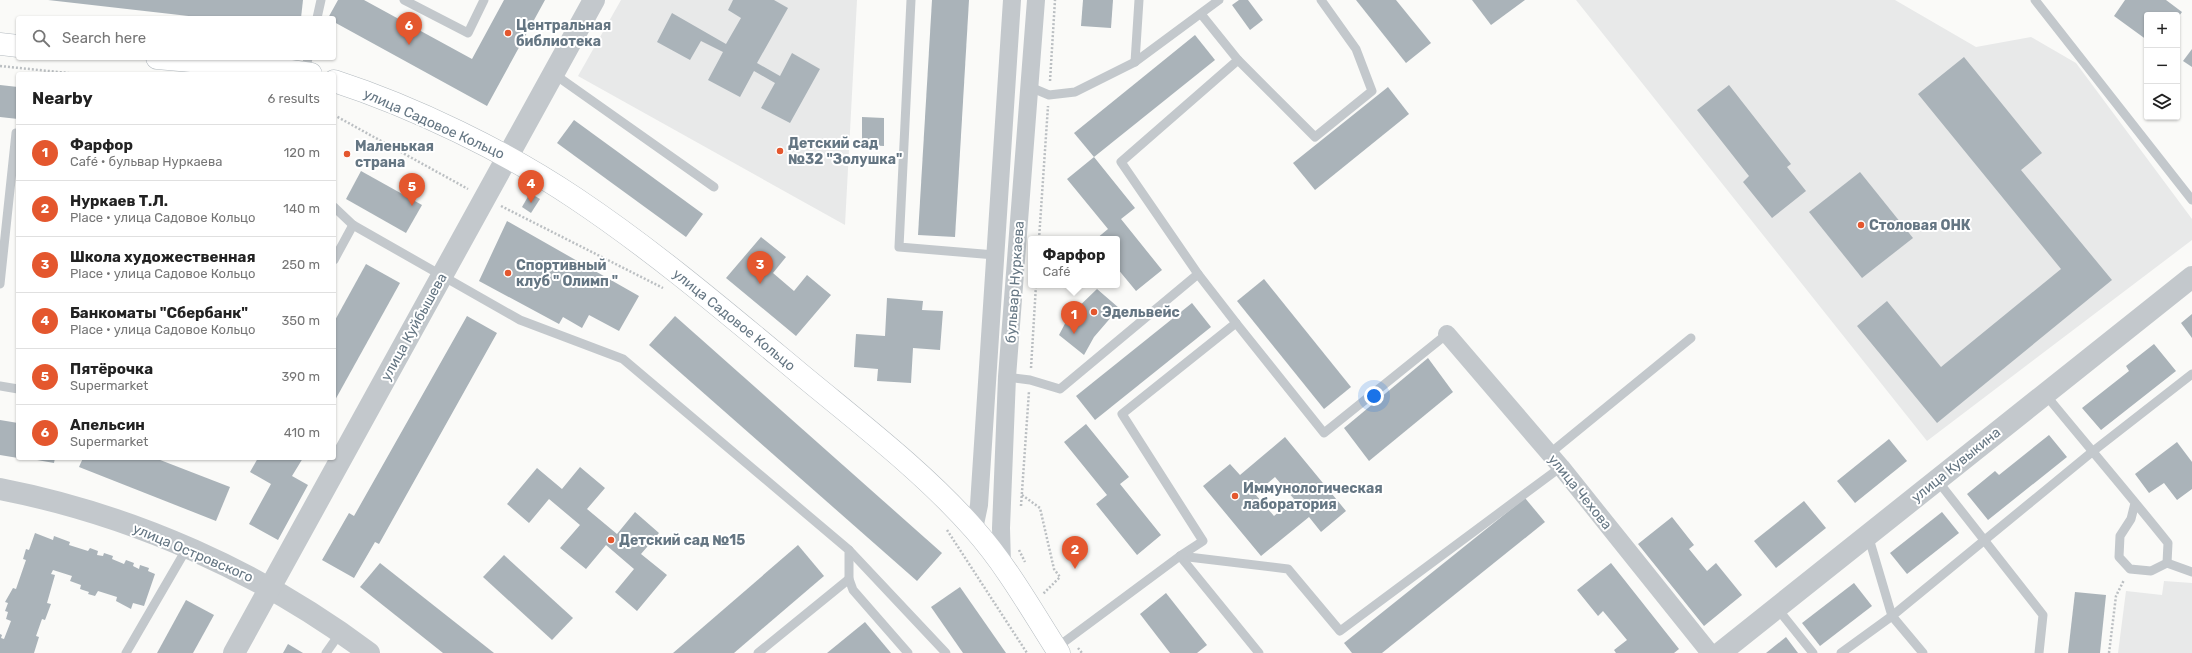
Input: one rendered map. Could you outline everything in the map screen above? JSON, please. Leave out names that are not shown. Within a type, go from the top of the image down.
[{"type":"main road","points":[[0,44],[16,46]]},
{"type":"main road","points":[[183,60],[307,70]]},
{"type":"main road","name":"улица Садовое Кольцо","points":[[336,82],[416,113],[508,157],[575,197],[711,300],[902,459],[974,528],[1061,646]]},
{"type":"street","name":"улица Куйбышева","points":[[234,653],[594,0]]},
{"type":"street","name":"бульвар Нуркаева","points":[[974,528],[979,505],[1012,0]]},
{"type":"street","name":"бульвар Нуркаева","points":[[1002,564],[1001,528],[1007,377],[1036,0]]},
{"type":"street","name":"улица Кувыкина","points":[[1720,653],[2192,277]]},
{"type":"street","name":"улица Чехова","points":[[1447,334],[1555,461],[1710,653]]},
{"type":"street","name":"улица Островского","points":[[0,489],[62,504],[116,521],[187,548],[270,588],[340,632],[369,653]]},
{"type":"lane","points":[[317,16],[321,0]]},
{"type":"lane","points":[[404,0],[468,33],[484,0]]},
{"type":"lane","points":[[911,0],[899,247],[995,255]]},
{"type":"lane","points":[[1135,62],[1139,0]]},
{"type":"lane","points":[[1030,87],[1049,95],[1075,92],[1135,62],[1220,0]]},
{"type":"lane","points":[[1201,14],[1238,60],[1315,137],[1372,91],[1356,49],[1321,0]]},
{"type":"lane","points":[[2035,0],[2192,200]]},
{"type":"lane","points":[[1238,60],[1121,162],[1198,274],[1324,433],[1447,334]]},
{"type":"lane","points":[[554,74],[714,187]]},
{"type":"lane","points":[[0,284],[16,133]]},
{"type":"lane","points":[[336,209],[353,225],[520,320],[623,359],[849,550],[946,653]]},
{"type":"lane","points":[[336,256],[353,225]]},
{"type":"lane","points":[[1007,377],[1030,380],[1060,389],[1198,274]]},
{"type":"lane","points":[[1061,646],[1180,556],[1203,541],[1122,414],[1236,323]]},
{"type":"lane","points":[[1180,556],[1288,569],[1340,630],[1555,461],[1691,338]]},
{"type":"lane","points":[[1841,653],[1892,616],[2092,452],[2192,374]]},
{"type":"lane","points":[[0,386],[16,389]]},
{"type":"lane","points":[[2045,394],[2168,543],[2167,563]]},
{"type":"lane","points":[[1937,480],[2043,614],[2039,653]]},
{"type":"lane","points":[[2136,503],[2132,519],[2120,536],[2119,557],[2130,569],[2151,571],[2167,563],[2192,572]]},
{"type":"lane","points":[[1868,535],[1892,616],[1923,653]]},
{"type":"lane","points":[[126,653],[187,548]]},
{"type":"lane","points":[[849,550],[849,579],[853,590],[908,653]]},
{"type":"lane","points":[[1180,556],[1259,653]]},
{"type":"lane","points":[[758,653],[849,579]]},
{"type":"lane","points":[[1777,608],[1813,653]]},
{"type":"lane","points":[[326,653],[340,632]]},
{"type":"path","points":[[1039,236],[1055,0]]},
{"type":"path","points":[[0,66],[58,72]]},
{"type":"path","points":[[336,116],[485,199],[666,289]]},
{"type":"path","points":[[1020,509],[1036,288]]},
{"type":"path","points":[[1022,494],[1040,508],[1054,569],[1060,577],[1042,595],[1039,588]]},
{"type":"path","points":[[945,526],[1027,653]]},
{"type":"path","points":[[1017,546],[1028,567]]},
{"type":"path","points":[[2109,653],[2116,596],[2130,569]]},
{"type":"path","points":[[1061,646],[1082,653]]},
{"type":"shaded area","name":"Детский сад №32 \"Золушка\"","points":[[621,0],[857,0],[845,225],[578,76]]},
{"type":"shaded area","points":[[1576,0],[1895,0],[1976,47],[2031,37],[2076,63],[2192,219],[2192,240],[1927,441]]},
{"type":"shaded area","points":[[2164,581],[2192,583],[2192,653],[2118,653],[2126,591],[2162,595]]},
{"type":"building","points":[[48,0],[303,0],[301,16],[188,16]]},
{"type":"building","points":[[338,0],[364,0],[472,59],[504,0],[545,0],[487,106],[336,23],[336,16],[329,16]]},
{"type":"building","points":[[733,0],[774,0],[788,8],[757,63],[780,76],[792,53],[820,69],[790,123],[761,108],[775,83],[754,71],[740,97],[708,80],[723,52],[701,41],[690,60],[657,42],[672,13],[726,44],[741,18],[728,10]]},
{"type":"building","points":[[932,0],[969,0],[955,237],[918,235]]},
{"type":"building","points":[[1083,0],[1113,0],[1111,28],[1081,26]]},
{"type":"building","points":[[1239,0],[1248,0],[1263,20],[1250,30],[1232,5]]},
{"type":"building","points":[[1356,0],[1396,0],[1431,43],[1406,63]]},
{"type":"building","points":[[1472,0],[1525,0],[1491,25]]},
{"type":"building","points":[[2125,0],[2166,0],[2182,12],[2180,15],[2180,12],[2144,12],[2144,38],[2114,16]]},
{"type":"building","points":[[1195,35],[1215,60],[1094,157],[1074,133]]},
{"type":"building","points":[[2192,49],[2192,67],[2183,61]]},
{"type":"building","points":[[1964,57],[2042,153],[2021,170],[2112,280],[1937,423],[1857,326],[1887,301],[1941,367],[2061,269],[1918,94]]},
{"type":"building","points":[[0,85],[16,87],[16,119],[0,117]]},
{"type":"building","points":[[1729,85],[1791,164],[1787,167],[1806,191],[1772,218],[1743,182],[1749,176],[1697,110]]},
{"type":"building","points":[[1388,87],[1409,114],[1315,190],[1293,163]]},
{"type":"building","points":[[862,117],[884,118],[884,146],[862,145]]},
{"type":"building","points":[[574,120],[703,214],[686,237],[557,143]]},
{"type":"building","points":[[1094,157],[1135,208],[1121,219],[1162,270],[1136,291],[1120,272],[1120,236],[1100,236],[1108,229],[1067,179]]},
{"type":"building","points":[[361,171],[422,205],[406,233],[346,199]]},
{"type":"building","name":"Столовая ОНК","points":[[1860,172],[1913,238],[1862,278],[1809,212]]},
{"type":"building","points":[[530,193],[540,199],[531,213],[522,207]]},
{"type":"building","name":"Спортивный клуб \" Олимп \"","points":[[507,221],[639,296],[619,331],[589,315],[582,328],[563,317],[559,324],[479,281]]},
{"type":"building","points":[[761,237],[786,257],[773,273],[794,291],[807,275],[831,295],[796,336],[726,278]]},
{"type":"building","points":[[366,264],[400,283],[336,398],[336,318]]},
{"type":"building","points":[[1264,279],[1351,387],[1324,409],[1237,301]]},
{"type":"building","name":"Эдельвейс","points":[[1097,289],[1119,308],[1094,337],[1084,355],[1059,335],[1069,316]]},
{"type":"building","points":[[887,298],[923,301],[922,310],[943,311],[940,350],[913,348],[911,383],[877,381],[878,369],[854,367],[856,334],[885,336]]},
{"type":"building","points":[[1192,303],[1211,327],[1095,420],[1076,396]]},
{"type":"building","points":[[2192,314],[2192,338],[2181,323]]},
{"type":"building","points":[[467,316],[497,333],[379,544],[375,542],[354,578],[322,560],[349,513],[354,516]]},
{"type":"building","points":[[675,316],[942,553],[917,581],[649,345]]},
{"type":"building","points":[[2154,344],[2176,371],[2101,430],[2082,408],[2129,371],[2126,366]]},
{"type":"building","points":[[1428,358],[1453,392],[1369,461],[1344,428]]},
{"type":"building","points":[[0,420],[16,423],[16,458],[0,455]]},
{"type":"building","points":[[1086,424],[1129,477],[1120,484],[1161,535],[1137,555],[1096,504],[1107,495],[1064,442]]},
{"type":"building","points":[[2049,435],[2067,457],[1988,520],[1967,494],[1995,471],[1999,475]]},
{"type":"building","name":"Иммунологическая лаборатория","points":[[1285,437],[1346,511],[1321,532],[1309,517],[1261,556],[1203,486],[1230,464],[1240,475]],"holes":[[[1275,477],[1294,499],[1274,516],[1255,494]]]},
{"type":"building","points":[[1889,439],[1907,461],[1855,503],[1837,481]]},
{"type":"building","points":[[2177,442],[2192,462],[2192,489],[2177,500],[2164,483],[2149,493],[2135,474]]},
{"type":"building","points":[[37,460],[55,460],[54,463]]},
{"type":"building","points":[[82,460],[160,460],[230,487],[216,521],[79,467]]},
{"type":"building","points":[[257,460],[302,460],[292,476],[308,485],[278,540],[249,524],[271,484],[250,472]]},
{"type":"building","name":"Детский сад №15","points":[[580,467],[605,488],[587,509],[617,534],[635,512],[659,533],[641,554],[667,575],[637,611],[615,592],[634,569],[606,545],[586,569],[560,548],[580,525],[549,499],[529,523],[507,504],[537,468],[562,489]]},
{"type":"building","points":[[1525,498],[1545,522],[1382,653],[1352,653],[1344,643]]},
{"type":"building","points":[[1804,501],[1826,528],[1776,568],[1754,541]]},
{"type":"building","points":[[1942,512],[1959,533],[1907,574],[1890,553]]},
{"type":"building","points":[[1672,517],[1694,545],[1689,549],[1707,571],[1716,563],[1742,595],[1704,626],[1638,544]]},
{"type":"building","points":[[35,533],[53,540],[54,536],[70,542],[69,545],[88,551],[90,548],[98,551],[97,555],[103,556],[104,553],[113,556],[112,559],[124,564],[126,560],[134,563],[133,566],[139,569],[140,565],[149,568],[148,571],[155,574],[144,606],[133,603],[131,609],[116,601],[117,597],[98,591],[95,596],[88,594],[89,592],[80,589],[81,585],[70,581],[72,576],[53,570],[51,574],[55,575],[47,603],[51,604],[45,620],[42,619],[36,636],[39,637],[34,653],[0,653],[0,634],[2,635],[1,638],[4,639],[11,621],[6,619],[8,612],[5,611],[8,603],[5,602],[13,588],[16,589],[26,560],[23,559],[26,549],[29,550]]},
{"type":"building","points":[[798,545],[824,576],[734,653],[673,653]]},
{"type":"building","points":[[504,555],[573,618],[552,640],[483,577]]},
{"type":"building","points":[[380,563],[494,653],[443,653],[360,587]]},
{"type":"building","points":[[1611,563],[1679,649],[1674,653],[1616,653],[1614,650],[1627,640],[1603,611],[1598,616],[1577,590]]},
{"type":"building","points":[[1854,583],[1872,606],[1820,646],[1802,623]]},
{"type":"building","points":[[960,587],[1006,653],[963,653],[931,607]]},
{"type":"building","points":[[2075,592],[2106,595],[2100,653],[2068,653]]},
{"type":"building","points":[[1166,593],[1207,645],[1197,653],[1170,653],[1140,614]]},
{"type":"building","points":[[186,600],[214,615],[193,653],[157,653]]},
{"type":"building","points":[[865,622],[891,653],[827,653]]},
{"type":"building","points":[[1786,637],[1798,653],[1766,653]]},
{"type":"building","points":[[288,644],[303,653],[283,653]]},
{"type":"place","name":"Центральная библиотека","points":[[508,33]]},
{"type":"place","name":"Апельсин","points":[[409,45]]},
{"type":"place","name":"Детский сад №32 \"Золушка\"","points":[[780,151]]},
{"type":"place","name":"Маленькая страна","points":[[347,154]]},
{"type":"place","name":"Банкоматы \"Сбербанк\"","points":[[531,203]]},
{"type":"place","name":"Пятёрочка","points":[[412,206]]},
{"type":"place","name":"Столовая ОНК","points":[[1861,225]]},
{"type":"place","name":"Спортивный клуб \" Олимп \"","points":[[508,273]]},
{"type":"place","name":"Школа художественная","points":[[760,284]]},
{"type":"place","name":"Эдельвейс","points":[[1094,312]]},
{"type":"place","name":"Фарфор","points":[[1074,334]]},
{"type":"place","name":"Иммунологическая лаборатория","points":[[1235,496]]},
{"type":"place","name":"Детский сад №15","points":[[611,540]]},
{"type":"place","name":"Нуркаев Т.Л.","points":[[1075,569]]}]
